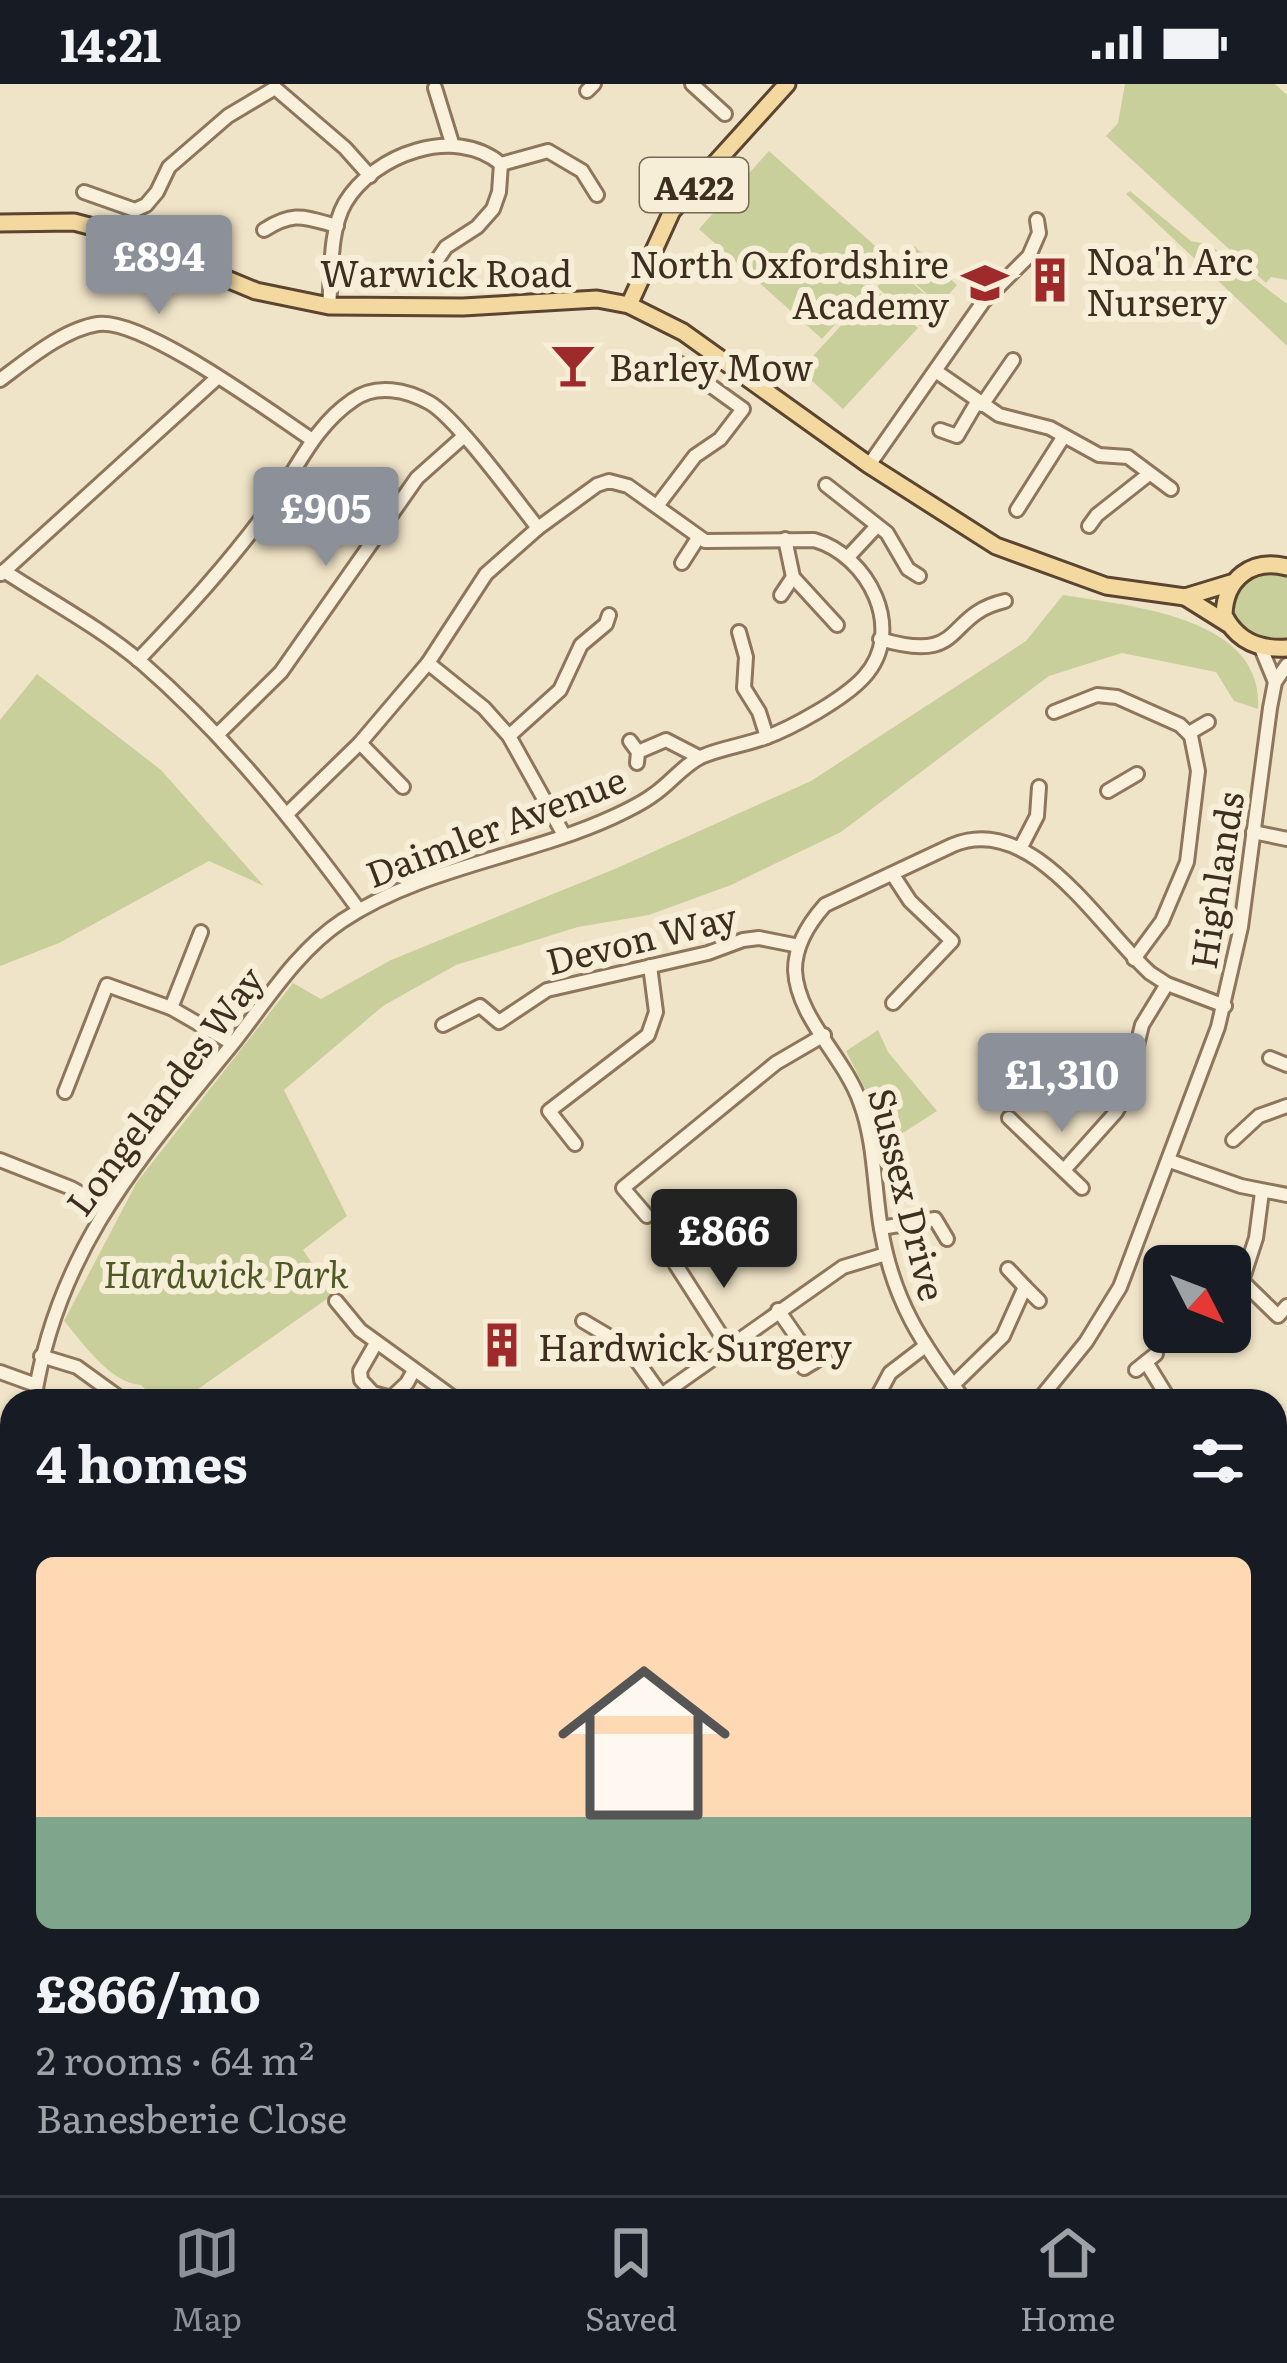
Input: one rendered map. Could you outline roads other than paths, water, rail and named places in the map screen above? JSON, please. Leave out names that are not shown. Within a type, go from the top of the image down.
[{"type":"main road","name":"A422","points":[[629,305],[672,212],[787,84]]},
{"type":"main road","name":"Warwick Road","points":[[0,223],[74,222],[128,238],[256,291],[329,306],[442,307],[596,299],[629,305],[682,332],[868,464],[996,547],[1106,586],[1185,597],[1231,584],[1258,565],[1271,562],[1287,567]]},
{"type":"main road","points":[[1229,625],[1224,615],[1231,584]]},
{"type":"main road","name":"Warwick Road","points":[[1185,597],[1262,648]]},
{"type":"main road","points":[[1262,648],[1287,648]]},
{"type":"street","points":[[692,84],[725,114]]},
{"type":"street","points":[[84,193],[135,210],[146,205],[157,192],[165,165],[274,86],[346,148],[370,176]]},
{"type":"street","points":[[435,88],[452,142]]},
{"type":"street","points":[[329,306],[337,226],[346,202],[370,176],[406,154],[452,142],[501,164]]},
{"type":"street","points":[[501,164],[548,152],[581,171],[597,195]]},
{"type":"street","points":[[424,279],[446,247],[493,209],[501,164]]},
{"type":"street","points":[[263,230],[296,215],[337,226]]},
{"type":"street","points":[[868,464],[983,302],[1029,256],[1039,233],[1037,220]]},
{"type":"street","points":[[2,373],[78,330],[102,323],[164,344],[311,439]]},
{"type":"street","points":[[940,430],[950,436],[960,434],[1013,360]]},
{"type":"street","points":[[657,506],[695,456],[747,412],[679,363]]},
{"type":"street","points":[[937,372],[999,415],[1050,428],[1100,455],[1128,458],[1171,489]]},
{"type":"street","points":[[218,377],[2,573],[138,660],[218,734],[288,813],[359,910]]},
{"type":"street","points":[[138,660],[198,598],[272,505],[311,439],[355,398],[382,389],[410,393],[436,406],[538,527]]},
{"type":"street","points":[[1017,510],[1064,436]]},
{"type":"street","points":[[218,734],[281,672],[417,478],[463,437]]},
{"type":"street","points":[[1089,526],[1096,515],[1149,474]]},
{"type":"street","points":[[288,813],[360,743],[428,662],[486,574],[538,527],[597,485],[610,481],[628,486],[698,538],[715,542],[814,540],[849,556],[879,604],[880,639],[926,650],[945,641],[987,598],[1005,601]]},
{"type":"street","points":[[826,485],[848,497],[887,533],[908,569],[919,576]]},
{"type":"street","points":[[849,556],[876,527]]},
{"type":"street","points":[[682,562],[698,538]]},
{"type":"street","points":[[785,539],[793,577],[828,621]]},
{"type":"street","points":[[782,595],[793,577]]},
{"type":"street","points":[[508,736],[560,690],[581,645],[606,624],[609,615]]},
{"type":"street","points":[[739,632],[746,658],[744,688],[767,737]]},
{"type":"street","name":"Daimler Avenue","points":[[359,910],[400,891],[610,818],[652,796],[699,758],[767,737],[860,682],[875,659],[880,639]]},
{"type":"street","name":"Highlands","points":[[1262,648],[1275,682]]},
{"type":"street","points":[[428,662],[484,707],[508,736],[564,835]]},
{"type":"street","name":"Highlands","points":[[1048,1389],[1086,1342],[1133,1261],[1225,1006],[1238,947],[1275,682],[1287,665]]},
{"type":"street","points":[[1054,712],[1097,695],[1117,697],[1189,733],[1198,771],[1187,862],[1162,921],[1134,959]]},
{"type":"street","points":[[1189,733],[1208,722]]},
{"type":"street","points":[[635,752],[666,740],[699,758]]},
{"type":"street","points":[[360,743],[403,788]]},
{"type":"street","points":[[1108,791],[1137,774]]},
{"type":"street","points":[[1021,847],[1037,816],[1040,787]]},
{"type":"street","points":[[1253,832],[1287,839]]},
{"type":"street","points":[[799,946],[813,918],[826,905],[968,838],[995,839],[1021,847],[1045,864],[1134,959],[1167,984],[1225,1006]]},
{"type":"street","points":[[893,874],[910,901],[952,941],[893,1003]]},
{"type":"street","name":"Longelandes Way","points":[[36,1389],[41,1356],[63,1291],[105,1207],[316,940],[359,910]]},
{"type":"street","points":[[171,1008],[201,932]]},
{"type":"street","name":"Devon Way","points":[[443,1025],[480,1006],[499,1022],[539,993],[708,953],[743,940],[799,946]]},
{"type":"street","name":"Sussex Drive","points":[[799,946],[795,972],[804,1003],[860,1099],[881,1228],[897,1292],[924,1347],[956,1389]]},
{"type":"street","points":[[575,1144],[549,1111],[648,1035],[656,1012],[650,966]]},
{"type":"street","points":[[1064,1170],[1124,1098],[1142,1025],[1167,984]]},
{"type":"street","points":[[64,1092],[107,985],[171,1008],[232,1043]]},
{"type":"street","points":[[646,1216],[623,1188],[776,1063],[824,1036]]},
{"type":"street","points":[[1270,1058],[1287,1066]]},
{"type":"street","points":[[1233,1140],[1252,1131],[1259,1116],[1287,1106]]},
{"type":"street","points":[[1009,1118],[1082,1188]]},
{"type":"street","points":[[0,1160],[105,1207]]},
{"type":"street","points":[[1170,1162],[1262,1192],[1287,1195]]},
{"type":"street","points":[[1251,1248],[1262,1192]]},
{"type":"street","points":[[881,1228],[935,1219],[947,1239]]},
{"type":"street","points":[[674,1389],[778,1310],[843,1268],[886,1254]]},
{"type":"street","points":[[676,1265],[728,1346]]},
{"type":"street","points":[[1008,1269],[1039,1301]]},
{"type":"street","points":[[953,1385],[1003,1336],[1025,1287]]},
{"type":"street","points":[[1251,1293],[1281,1317]]},
{"type":"street","points":[[336,1301],[360,1330],[441,1389]]},
{"type":"street","points":[[778,1310],[814,1362]]},
{"type":"street","points":[[583,1321],[627,1347],[657,1389]]},
{"type":"street","points":[[369,1389],[360,1371],[376,1342]]},
{"type":"street","points":[[881,1389],[890,1373],[924,1347]]},
{"type":"street","points":[[41,1356],[77,1366],[108,1389]]},
{"type":"street","points":[[1146,1362],[1163,1389]]},
{"type":"street","points":[[400,1389],[414,1370]]},
{"type":"street","points":[[0,1372],[36,1385]]},
{"type":"place","name":"Noa'h Arc Nursery","points":[[1050,280]]},
{"type":"place","name":"North Oxfordshire Academy","points":[[985,283]]},
{"type":"place","name":"Barley Mow","points":[[573,365]]},
{"type":"place","name":"Hardwick Surgery","points":[[502,1345]]},
{"type":"park label","name":"Hardwick Park","points":[[226,1272]]}]
